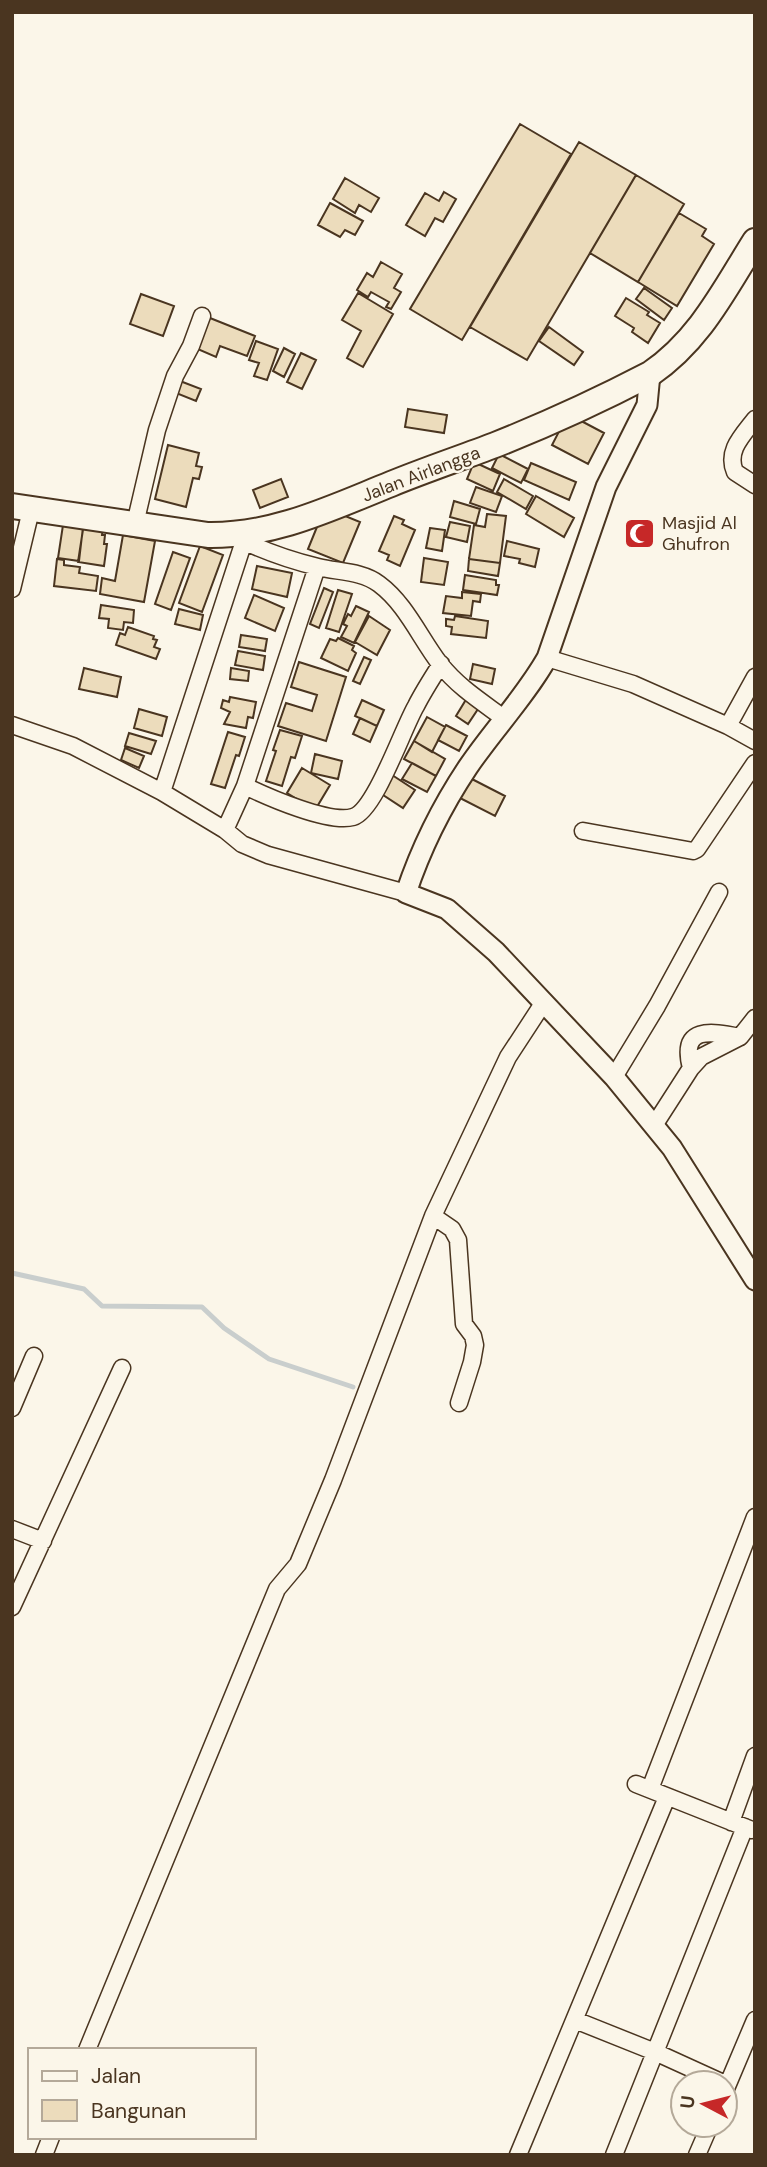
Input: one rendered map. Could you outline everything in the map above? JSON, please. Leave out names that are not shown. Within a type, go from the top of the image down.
[{"type":"main road","name":"Jalan Airlangga","points":[[22,508],[183,533],[238,538],[321,514],[390,484],[495,445],[650,374],[671,360],[687,344],[755,241]]},
{"type":"street","points":[[135,524],[161,419],[175,376],[191,346],[202,316]]},
{"type":"street","points":[[406,893],[420,855],[468,766],[537,677],[547,658],[606,487],[647,405],[650,374]]},
{"type":"street","points":[[755,419],[734,447],[731,457],[735,472],[755,485]]},
{"type":"street","points":[[12,589],[22,508]]},
{"type":"street","points":[[162,792],[238,538],[317,566],[367,576],[381,585],[463,689],[505,719]]},
{"type":"street","points":[[225,830],[245,786],[317,566]]},
{"type":"street","points":[[547,658],[633,684],[728,726],[755,741]]},
{"type":"street","points":[[245,786],[284,804],[317,813],[343,818],[360,813],[373,796],[415,707],[441,664]]},
{"type":"street","points":[[728,726],[755,677]]},
{"type":"street","points":[[12,725],[73,746],[162,792],[225,830],[242,844],[268,855],[406,893],[447,909],[496,952],[655,1124],[755,1280]]},
{"type":"street","points":[[583,831],[693,851],[697,849],[755,763]]},
{"type":"street","points":[[614,1077],[657,1006],[719,892]]},
{"type":"street","points":[[88,2048],[277,1589],[298,1564],[333,1480],[433,1216],[508,1057],[544,1002]]},
{"type":"street","points":[[655,1124],[691,1068],[687,1046],[696,1036],[712,1033],[740,1037],[755,1018]]},
{"type":"street","points":[[433,1216],[452,1229],[458,1240],[464,1324],[473,1336],[475,1345],[459,1403]]},
{"type":"street","points":[[12,1408],[34,1356]]},
{"type":"street","points":[[12,1607],[122,1367]]},
{"type":"street","points":[[743,1827],[643,1786],[755,1517]]},
{"type":"street","points":[[12,1529],[43,1541]]},
{"type":"street","points":[[614,2155],[743,1827],[755,1756]]},
{"type":"street","points":[[518,2155],[667,1797]]},
{"type":"street","points":[[575,2020],[690,2069]]},
{"type":"street","points":[[733,2069],[755,2020]]},
{"type":"building","points":[[520,124],[571,154],[462,340],[410,309]]},
{"type":"building","points":[[579,142],[636,175],[527,360],[470,327]]},
{"type":"building","points":[[636,175],[684,204],[638,282],[590,253]]},
{"type":"building","points":[[345,178],[379,198],[371,212],[359,205],[355,213],[333,199]]},
{"type":"building","points":[[444,192],[456,199],[443,222],[435,218],[425,236],[406,225],[425,193],[439,201]]},
{"type":"building","points":[[330,203],[363,221],[355,235],[345,230],[340,237],[318,225]]},
{"type":"building","points":[[679,213],[706,229],[702,236],[714,244],[677,306],[638,282]]},
{"type":"building","points":[[381,262],[402,274],[394,288],[401,292],[391,309],[386,307],[389,302],[371,292],[368,297],[357,290],[367,273],[373,277]]},
{"type":"building","points":[[644,288],[672,308],[664,320],[636,299]]},
{"type":"building","points":[[358,293],[393,314],[363,367],[347,358],[361,331],[342,320]]},
{"type":"building","points":[[141,294],[174,306],[163,336],[130,324]]},
{"type":"building","points":[[626,298],[649,312],[647,315],[660,323],[648,343],[632,332],[634,328],[615,316]]},
{"type":"building","points":[[205,316],[255,336],[247,356],[220,346],[216,357],[193,347]]},
{"type":"building","points":[[549,327],[583,352],[574,365],[539,341]]},
{"type":"building","points":[[256,341],[278,349],[267,380],[254,376],[259,363],[249,360]]},
{"type":"building","points":[[284,348],[295,354],[284,377],[273,371]]},
{"type":"building","points":[[301,353],[316,360],[302,389],[287,382]]},
{"type":"building","points":[[180,381],[201,389],[196,401],[176,393]]},
{"type":"building","points":[[408,409],[447,415],[444,433],[405,427]]},
{"type":"building","points":[[568,414],[604,433],[588,464],[552,445]]},
{"type":"building","points":[[168,445],[199,453],[196,466],[202,467],[199,479],[193,478],[186,507],[155,499]]},
{"type":"building","points":[[499,454],[528,469],[521,483],[492,468]]},
{"type":"building","points":[[474,462],[500,474],[493,491],[467,479]]},
{"type":"building","points":[[531,463],[576,482],[569,500],[524,480]]},
{"type":"building","points":[[281,479],[288,497],[260,508],[253,490]]},
{"type":"building","points":[[504,479],[533,496],[526,509],[497,492]]},
{"type":"building","points":[[476,487],[502,496],[496,512],[470,503]]},
{"type":"building","points":[[536,496],[574,518],[564,537],[526,514]]},
{"type":"building","points":[[454,501],[480,509],[476,524],[450,517]]},
{"type":"building","points":[[333,511],[360,522],[343,563],[308,549],[321,517]]},
{"type":"building","points":[[487,514],[506,516],[500,563],[469,559],[474,525],[485,527]]},
{"type":"building","points":[[394,516],[404,520],[402,524],[415,530],[400,566],[387,560],[389,555],[379,551]]},
{"type":"building","points":[[450,522],[470,526],[467,542],[446,537]]},
{"type":"building","points":[[84,523],[103,526],[104,544],[107,544],[104,566],[78,562]]},
{"type":"building","points":[[63,525],[83,527],[79,561],[58,558]]},
{"type":"building","points":[[430,528],[445,530],[442,551],[426,548]]},
{"type":"building","points":[[123,535],[155,541],[144,602],[100,594],[102,578],[115,581]]},
{"type":"building","points":[[507,541],[539,549],[535,567],[519,563],[520,559],[504,556]]},
{"type":"building","points":[[200,546],[223,555],[202,612],[179,603]]},
{"type":"building","points":[[173,552],[190,558],[171,610],[155,604]]},
{"type":"building","points":[[424,558],[448,562],[444,585],[421,582]]},
{"type":"building","points":[[57,559],[64,560],[64,565],[80,567],[79,573],[98,576],[96,591],[54,586]]},
{"type":"building","points":[[469,559],[500,563],[498,576],[468,571]]},
{"type":"building","points":[[257,566],[292,573],[287,597],[252,589]]},
{"type":"building","points":[[465,575],[496,580],[496,585],[499,585],[497,595],[463,590]]},
{"type":"building","points":[[324,588],[333,592],[319,628],[310,624]]},
{"type":"building","points":[[338,590],[352,594],[339,632],[326,628]]},
{"type":"building","points":[[462,592],[481,594],[480,602],[473,601],[471,616],[443,613],[446,596],[462,598]]},
{"type":"building","points":[[254,595],[284,608],[275,631],[245,618]]},
{"type":"building","points":[[101,605],[134,610],[133,623],[124,622],[123,630],[108,628],[109,619],[99,618]]},
{"type":"building","points":[[356,606],[369,612],[354,643],[341,637],[347,626],[343,624]]},
{"type":"building","points":[[179,609],[203,615],[200,630],[175,624]]},
{"type":"building","points":[[369,616],[390,630],[377,655],[355,642]]},
{"type":"building","points":[[455,616],[488,621],[486,638],[451,634],[452,627],[446,626],[446,619],[454,620]]},
{"type":"building","points":[[128,627],[154,636],[153,639],[157,640],[154,647],[160,649],[156,659],[116,645],[120,633],[125,635]]},
{"type":"building","points":[[241,635],[267,639],[265,651],[239,647]]},
{"type":"building","points":[[338,638],[354,646],[352,650],[356,653],[348,671],[321,658],[330,639],[336,641]]},
{"type":"building","points":[[238,651],[265,656],[263,670],[235,665]]},
{"type":"building","points":[[364,657],[371,660],[360,684],[353,681]]},
{"type":"building","points":[[299,662],[346,677],[326,741],[278,726],[286,703],[312,711],[317,695],[291,687]]},
{"type":"building","points":[[473,664],[495,669],[492,684],[470,679]]},
{"type":"building","points":[[84,668],[121,677],[117,697],[79,689]]},
{"type":"building","points":[[231,668],[249,671],[248,681],[230,679]]},
{"type":"building","points":[[230,697],[256,702],[253,718],[248,717],[246,728],[224,724],[230,712],[221,708],[223,700],[229,702]]},
{"type":"building","points":[[467,698],[480,706],[468,724],[456,716]]},
{"type":"building","points":[[362,700],[384,710],[377,726],[355,716]]},
{"type":"building","points":[[139,709],[167,717],[162,736],[134,728]]},
{"type":"building","points":[[427,717],[445,727],[432,752],[414,741]]},
{"type":"building","points":[[360,718],[377,726],[370,742],[353,734]]},
{"type":"building","points":[[446,725],[467,736],[459,751],[438,740]]},
{"type":"building","points":[[280,730],[302,736],[295,758],[291,757],[282,786],[266,781]]},
{"type":"building","points":[[228,732],[245,737],[225,788],[211,784]]},
{"type":"building","points":[[129,733],[156,741],[151,754],[125,746]]},
{"type":"building","points":[[414,741],[445,759],[436,776],[404,759]]},
{"type":"building","points":[[125,748],[144,756],[139,768],[121,760]]},
{"type":"building","points":[[315,754],[342,761],[338,779],[311,773]]},
{"type":"building","points":[[412,763],[436,776],[427,792],[402,779]]},
{"type":"building","points":[[302,768],[330,785],[315,810],[287,793]]},
{"type":"building","points":[[389,773],[415,790],[403,808],[377,791]]},
{"type":"building","points":[[468,777],[505,796],[495,816],[458,797]]},
{"type":"waterway","points":[[12,1273],[84,1289],[102,1306],[202,1307],[224,1328],[269,1359],[353,1387]]},
{"type":"place","name":"Masjid Al Ghufron","points":[[639,533]]}]
